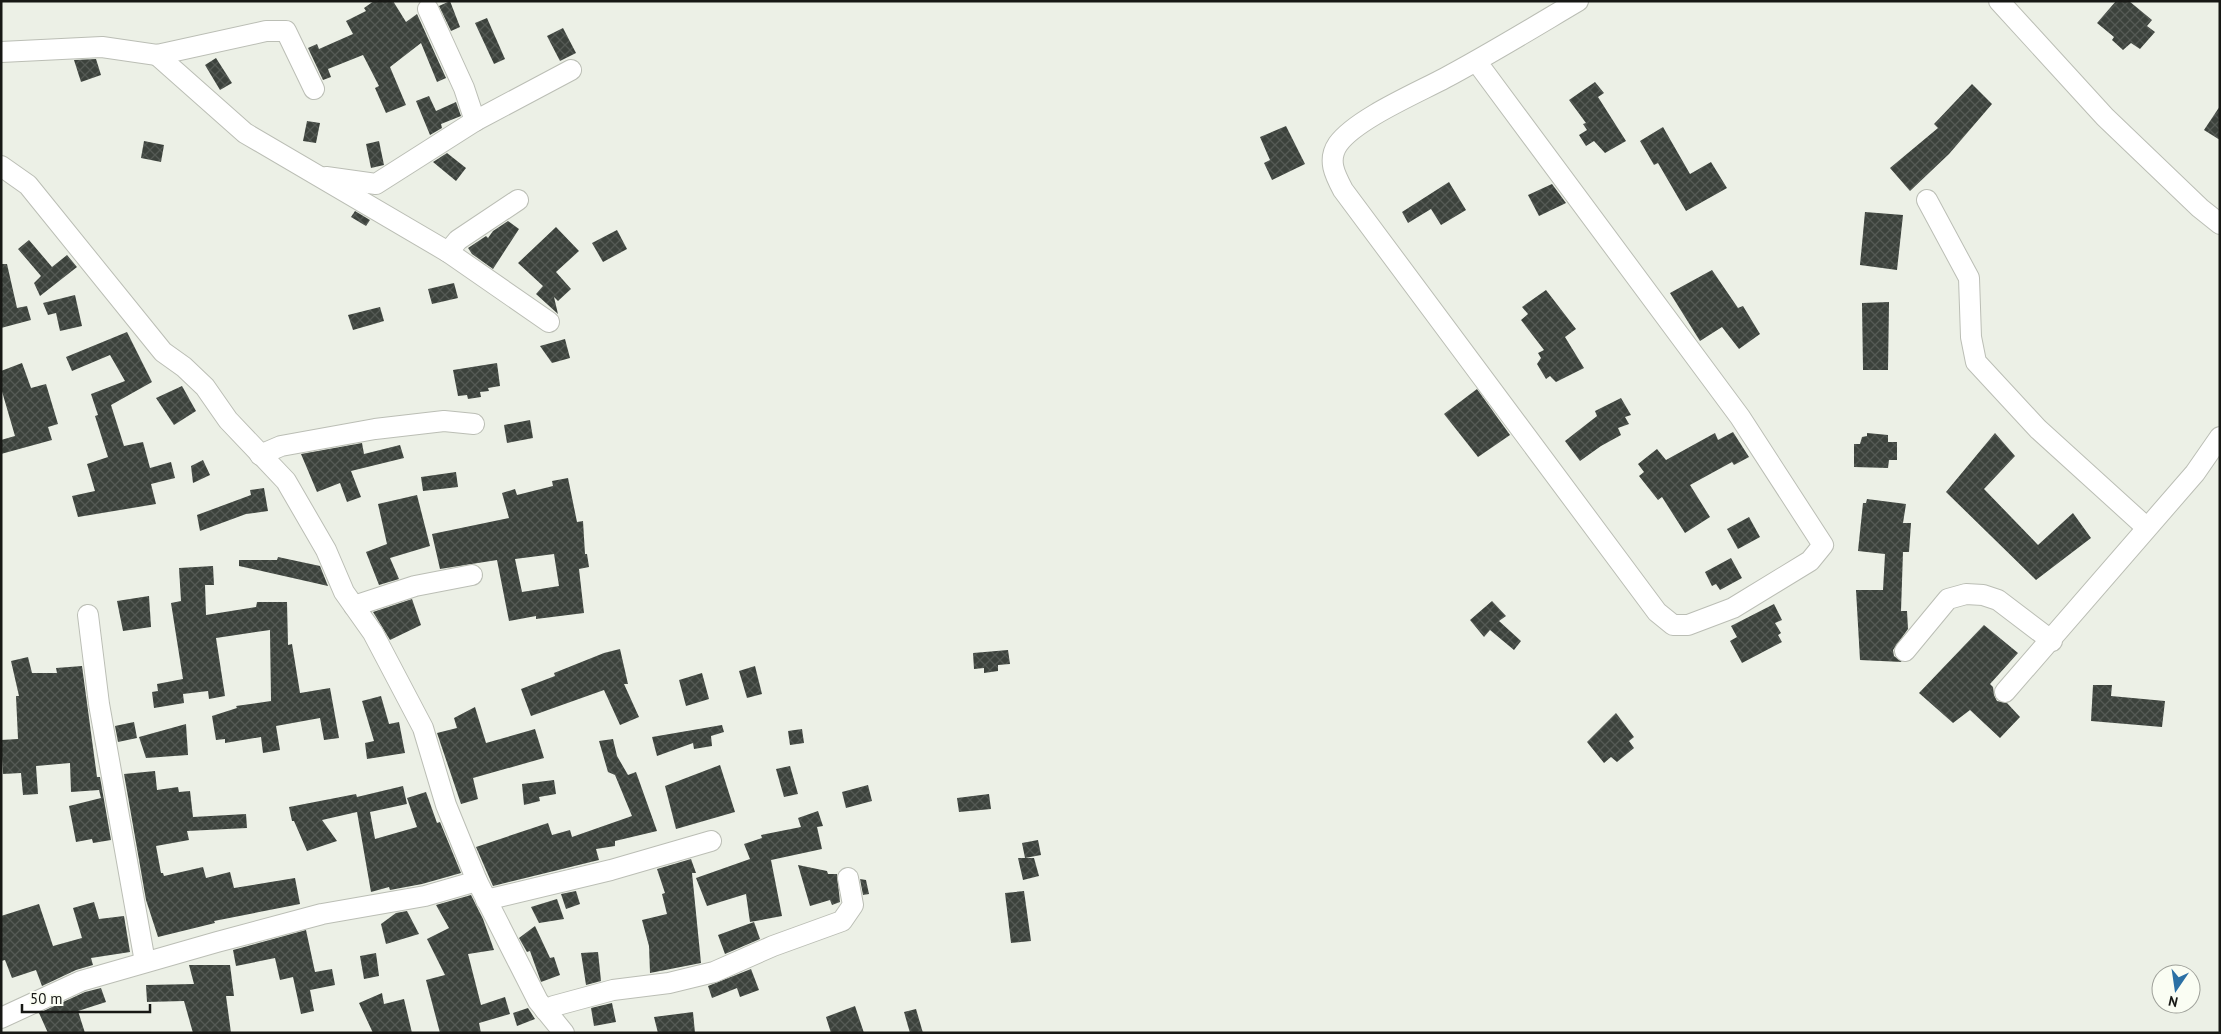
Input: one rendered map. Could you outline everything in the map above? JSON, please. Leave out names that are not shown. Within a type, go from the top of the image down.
[{"type":"street","points":[[1476,61],[1740,417],[1823,545],[1810,561],[1734,608],[1688,625],[1673,625],[1656,612],[1355,206],[1333,171],[1333,155],[1338,143],[1367,119],[1476,61],[1578,1]]},
{"type":"street","points":[[1999,1],[2105,116],[2200,208],[2220,224]]},
{"type":"street","points":[[428,9],[464,88],[475,121]]},
{"type":"street","points":[[1,52],[102,47],[157,55],[266,31],[286,31],[314,89]]},
{"type":"street","points":[[157,55],[245,133],[448,252],[549,322]]},
{"type":"street","points":[[316,175],[376,184],[475,121],[571,70]]},
{"type":"street","points":[[1,166],[28,185],[162,352],[184,367],[205,387],[228,420],[286,481],[326,550],[344,592],[373,634],[423,728],[446,805],[477,881],[525,978],[545,1010],[564,1033]]},
{"type":"street","points":[[376,184],[374,197],[379,212]]},
{"type":"street","points":[[448,252],[458,240],[518,200]]},
{"type":"street","points":[[1927,200],[1969,278],[1970,337],[1976,362],[2038,429],[2146,527]]},
{"type":"street","points":[[260,455],[281,446],[375,428],[444,420],[474,424]]},
{"type":"street","points":[[2005,692],[2052,641],[2146,527],[2195,474],[2220,437]]},
{"type":"street","points":[[354,606],[415,586],[472,575]]},
{"type":"street","points":[[1905,651],[1948,599],[1966,594],[1983,595],[1998,600],[2052,641]]},
{"type":"street","points":[[88,616],[99,704],[145,962]]},
{"type":"street","points":[[486,900],[611,870],[711,842]]},
{"type":"street","points":[[545,1010],[613,990],[669,983],[714,972],[773,946],[842,921],[853,905],[848,878]]},
{"type":"street","points":[[1,1018],[81,981],[145,962],[294,921],[425,896],[477,881]]},
{"type":"building","points":[[374,1],[393,1],[406,22],[417,14],[446,78],[437,82],[421,43],[390,67],[406,105],[386,113],[375,88],[379,86],[363,55],[328,69],[331,77],[323,80],[308,48],[317,44],[319,49],[353,34],[346,21],[366,11],[364,8]]},
{"type":"building","points":[[450,1],[460,27],[451,31],[439,6]]},
{"type":"building","points":[[2116,1],[2129,1],[2152,20],[2147,26],[2155,32],[2140,49],[2131,43],[2123,50],[2112,40],[2114,37],[2097,23]]},
{"type":"building","points":[[487,18],[505,59],[494,64],[475,23]]},
{"type":"building","points":[[563,28],[576,53],[560,61],[547,36]]},
{"type":"building","points":[[216,58],[232,83],[220,90],[205,65]]},
{"type":"building","points":[[96,59],[101,75],[81,82],[74,60]]},
{"type":"building","points":[[1595,82],[1604,93],[1598,97],[1626,141],[1605,153],[1594,141],[1586,146],[1579,135],[1587,130],[1583,124],[1586,123],[1569,100]]},
{"type":"building","points":[[1972,84],[1992,104],[1949,154],[1910,191],[1890,168],[1938,128],[1934,124]]},
{"type":"building","points":[[429,96],[436,111],[456,102],[461,116],[441,124],[442,128],[430,135],[416,101]]},
{"type":"building","points":[[2220,106],[2220,140],[2204,130]]},
{"type":"building","points":[[307,121],[320,123],[316,143],[303,141]]},
{"type":"building","points":[[1286,126],[1305,164],[1272,180],[1264,163],[1270,160],[1260,137]]},
{"type":"building","points":[[1663,127],[1690,174],[1711,162],[1727,188],[1686,211],[1658,163],[1654,165],[1640,141]]},
{"type":"building","points":[[144,141],[164,145],[161,162],[141,158]]},
{"type":"building","points":[[379,141],[384,165],[371,168],[366,144]]},
{"type":"building","points":[[447,153],[466,168],[456,181],[433,162]]},
{"type":"building","points":[[1449,182],[1466,210],[1441,225],[1431,209],[1408,223],[1402,212]]},
{"type":"building","points":[[1552,184],[1566,203],[1539,216],[1528,195]]},
{"type":"building","points":[[355,211],[370,220],[366,226],[351,217]]},
{"type":"building","points":[[1865,212],[1903,215],[1897,270],[1860,265]]},
{"type":"building","points":[[508,221],[519,229],[493,269],[472,254],[468,248],[486,236],[488,238],[493,231]]},
{"type":"building","points":[[556,227],[579,251],[556,272],[571,289],[558,301],[554,297],[558,314],[536,294],[543,286],[518,263]]},
{"type":"building","points":[[617,230],[627,249],[603,262],[592,243]]},
{"type":"building","points":[[29,240],[52,267],[67,255],[77,267],[40,296],[34,283],[41,276],[18,249]]},
{"type":"building","points":[[1,264],[7,264],[17,308],[27,306],[31,320],[1,328]]},
{"type":"building","points":[[1712,270],[1738,308],[1743,306],[1760,334],[1739,349],[1722,327],[1700,341],[1670,293]]},
{"type":"building","points":[[454,283],[458,298],[432,304],[428,289]]},
{"type":"building","points":[[1546,290],[1576,329],[1565,337],[1584,368],[1556,382],[1550,376],[1546,379],[1537,364],[1541,358],[1538,353],[1544,350],[1521,320],[1528,314],[1522,307]]},
{"type":"building","points":[[75,295],[82,326],[60,331],[56,313],[48,315],[43,303]]},
{"type":"building","points":[[1889,302],[1888,370],[1863,370],[1862,303]]},
{"type":"building","points":[[380,307],[384,321],[353,330],[348,315]]},
{"type":"building","points":[[127,332],[152,382],[111,405],[124,446],[143,442],[150,468],[171,462],[175,478],[151,484],[156,504],[78,517],[72,496],[95,491],[87,464],[108,457],[95,416],[98,415],[91,394],[125,381],[110,355],[72,371],[66,357]]},
{"type":"building","points":[[565,339],[570,358],[552,363],[540,346]]},
{"type":"building","points":[[22,363],[31,388],[46,384],[58,424],[48,427],[52,440],[1,454],[1,440],[15,436],[1,388],[1,371]]},
{"type":"building","points":[[497,363],[500,386],[488,388],[489,391],[480,392],[481,397],[468,399],[467,395],[458,396],[453,370]]},
{"type":"building","points":[[182,386],[196,411],[174,425],[156,398]]},
{"type":"building","points":[[1477,389],[1510,435],[1478,457],[1444,414]]},
{"type":"building","points":[[1621,398],[1631,415],[1625,417],[1629,424],[1618,428],[1621,435],[1580,461],[1565,441],[1597,416],[1595,411]]},
{"type":"building","points":[[530,420],[533,438],[507,443],[504,425]]},
{"type":"building","points":[[1733,432],[1749,457],[1734,465],[1732,462],[1690,485],[1710,517],[1685,533],[1662,497],[1658,500],[1639,476],[1644,472],[1638,464],[1657,449],[1666,460],[1715,433],[1718,440]]},
{"type":"building","points":[[1867,433],[1888,435],[1888,442],[1897,442],[1897,460],[1889,460],[1888,468],[1854,467],[1854,444],[1860,444],[1862,437],[1867,436]]},
{"type":"building","points":[[1995,433],[2015,456],[1984,489],[2038,545],[2073,513],[2091,538],[2036,580],[1946,492]]},
{"type":"building","points":[[362,443],[364,454],[400,445],[404,458],[351,471],[361,497],[347,502],[340,483],[317,492],[301,454]]},
{"type":"building","points":[[203,460],[210,475],[193,483],[191,466]]},
{"type":"building","points":[[456,472],[458,487],[423,491],[421,477]]},
{"type":"building","points":[[568,478],[577,522],[583,521],[585,554],[587,554],[589,567],[579,569],[584,613],[536,619],[536,616],[509,621],[497,560],[440,569],[432,534],[509,518],[502,493],[515,489],[517,495],[553,486],[552,481]],"holes":[[[554,554],[559,586],[522,592],[515,559]]]},
{"type":"building","points":[[264,488],[268,511],[246,514],[200,531],[197,515],[251,495],[250,490]]},
{"type":"building","points":[[417,495],[430,546],[390,558],[399,579],[379,585],[366,552],[387,544],[378,504]]},
{"type":"building","points":[[1867,499],[1906,504],[1903,523],[1911,523],[1909,552],[1903,552],[1901,611],[1907,611],[1908,629],[1893,650],[1894,656],[1902,662],[1860,660],[1856,590],[1883,590],[1885,554],[1858,551],[1863,503],[1866,503]]},
{"type":"building","points":[[1749,517],[1760,537],[1738,549],[1727,529]]},
{"type":"building","points":[[278,557],[320,566],[328,586],[239,566],[239,560],[277,560]]},
{"type":"building","points":[[1731,558],[1742,578],[1720,590],[1716,584],[1712,586],[1705,572]]},
{"type":"building","points":[[213,566],[214,585],[205,585],[206,615],[256,607],[257,602],[287,602],[288,645],[292,644],[300,693],[330,688],[339,738],[324,740],[320,718],[276,726],[280,750],[263,753],[261,737],[225,743],[225,739],[216,740],[212,716],[237,708],[236,706],[271,701],[270,630],[216,638],[225,696],[209,699],[208,691],[183,694],[184,703],[154,708],[152,692],[158,691],[157,684],[183,679],[171,603],[181,601],[179,568]]},
{"type":"building","points":[[149,596],[151,627],[123,631],[117,601]]},
{"type":"building","points":[[412,599],[421,625],[390,640],[373,612]]},
{"type":"building","points":[[1492,601],[1506,616],[1499,621],[1521,641],[1514,650],[1490,630],[1484,637],[1470,620]]},
{"type":"building","points":[[1774,604],[1782,620],[1775,623],[1781,633],[1778,635],[1782,642],[1742,663],[1730,641],[1737,637],[1731,626]]},
{"type":"building","points":[[1984,625],[2018,653],[1990,684],[1993,687],[1997,701],[2007,703],[2020,717],[2000,738],[1970,710],[1953,723],[1919,693]]},
{"type":"building","points":[[620,649],[628,684],[624,684],[639,717],[620,725],[604,690],[531,716],[521,689],[555,676],[554,673],[604,653]]},
{"type":"building","points":[[1008,650],[1010,664],[998,665],[998,671],[984,673],[984,668],[974,669],[973,653]]},
{"type":"building","points":[[28,657],[32,673],[57,673],[56,668],[82,666],[97,777],[100,777],[111,840],[93,843],[92,839],[76,842],[69,806],[101,798],[99,790],[71,792],[70,763],[36,766],[38,794],[23,795],[21,773],[3,774],[1,740],[18,739],[16,696],[19,696],[11,661]]},
{"type":"building","points":[[755,666],[762,694],[747,698],[739,671]]},
{"type":"building","points":[[702,673],[709,699],[686,706],[679,680]]},
{"type":"building","points":[[2093,685],[2112,685],[2111,696],[2165,701],[2162,727],[2091,721]]},
{"type":"building","points":[[381,696],[389,724],[399,722],[405,753],[367,759],[365,743],[374,741],[362,701]]},
{"type":"building","points":[[475,707],[486,743],[535,729],[544,758],[473,778],[478,799],[461,804],[437,733],[457,728],[454,718]]},
{"type":"building","points":[[1616,713],[1634,737],[1629,741],[1634,748],[1617,762],[1611,757],[1604,763],[1587,742]]},
{"type":"building","points":[[134,722],[137,738],[118,742],[115,726]]},
{"type":"building","points":[[186,724],[188,755],[146,758],[139,737]]},
{"type":"building","points":[[722,725],[724,732],[711,736],[712,746],[694,749],[693,743],[657,756],[652,737]]},
{"type":"building","points":[[802,729],[804,743],[790,745],[788,731]]},
{"type":"building","points":[[613,739],[617,756],[628,775],[636,772],[657,831],[615,841],[615,846],[596,849],[599,860],[493,886],[476,847],[548,823],[552,835],[570,830],[572,837],[632,816],[615,775],[608,772],[599,741]]},
{"type":"building","points":[[720,765],[735,812],[676,829],[665,786]]},
{"type":"building","points":[[790,766],[798,794],[784,797],[776,769]]},
{"type":"building","points":[[155,771],[157,790],[178,787],[179,792],[190,791],[193,817],[246,814],[247,828],[187,831],[189,840],[156,846],[161,873],[164,876],[203,867],[206,878],[230,872],[234,888],[295,878],[300,904],[214,921],[215,923],[158,937],[146,900],[124,774]]},
{"type":"building","points":[[554,780],[556,794],[539,797],[540,801],[524,805],[522,784]]},
{"type":"building","points":[[868,785],[872,801],[846,808],[842,792]]},
{"type":"building","points":[[403,786],[407,804],[370,812],[375,839],[417,827],[407,798],[426,792],[437,823],[440,822],[461,873],[422,884],[390,890],[389,887],[371,892],[357,812],[322,820],[337,841],[307,851],[294,821],[292,821],[289,807],[356,794],[357,797]]},
{"type":"building","points":[[989,794],[991,809],[959,812],[957,798]]},
{"type":"building","points":[[818,811],[823,826],[817,827],[822,849],[771,860],[782,916],[750,922],[746,894],[707,906],[696,878],[750,859],[744,844],[762,838],[761,835],[801,827],[798,818]]},
{"type":"building","points":[[1038,840],[1041,855],[1025,858],[1022,843]]},
{"type":"building","points":[[1018,858],[1034,858],[1039,876],[1023,880]]},
{"type":"building","points":[[691,859],[696,873],[692,873],[701,963],[650,973],[649,946],[642,920],[667,914],[662,894],[665,893],[657,869]]},
{"type":"building","points":[[798,865],[827,871],[828,874],[837,874],[840,902],[832,905],[830,900],[810,906]]},
{"type":"building","points":[[860,879],[866,880],[869,894],[863,895]]},
{"type":"building","points":[[576,891],[580,904],[566,909],[561,894]]},
{"type":"building","points":[[1024,891],[1031,941],[1011,943],[1005,893]]},
{"type":"building","points":[[471,895],[483,919],[494,950],[468,954],[481,1005],[505,997],[510,1014],[479,1023],[481,1033],[440,1033],[426,980],[445,975],[427,939],[449,928],[436,905]]},
{"type":"building","points":[[557,899],[564,919],[539,923],[531,907]]},
{"type":"building","points":[[94,902],[99,919],[124,916],[130,952],[91,958],[93,965],[76,970],[42,986],[36,970],[12,978],[5,960],[1,961],[1,916],[39,904],[53,946],[82,938],[73,908]]},
{"type":"building","points":[[407,911],[419,934],[386,944],[381,924],[396,913]]},
{"type":"building","points":[[754,922],[760,939],[725,954],[718,935]]},
{"type":"building","points":[[535,926],[550,958],[554,957],[560,975],[541,982],[530,951],[527,952],[519,938]]},
{"type":"building","points":[[306,930],[315,972],[332,969],[335,985],[310,990],[314,1011],[301,1014],[293,977],[280,980],[275,958],[236,966],[233,950]]},
{"type":"building","points":[[598,952],[601,981],[586,985],[581,953]]},
{"type":"building","points":[[376,953],[379,976],[364,979],[360,956]]},
{"type":"building","points":[[189,965],[230,965],[234,996],[226,996],[231,1033],[193,1033],[184,1001],[147,1002],[146,985],[194,984]]},
{"type":"building","points":[[751,969],[759,990],[740,997],[737,988],[712,998],[708,986]]},
{"type":"building","points":[[101,988],[106,1002],[78,1011],[85,1033],[48,1033],[39,1013],[85,992]]},
{"type":"building","points":[[382,993],[384,1004],[404,999],[412,1033],[373,1033],[359,1003]]},
{"type":"building","points":[[612,1003],[616,1022],[594,1026],[591,1008]]},
{"type":"building","points":[[855,1006],[864,1033],[831,1033],[826,1017]]},
{"type":"building","points":[[528,1008],[535,1019],[517,1026],[513,1013]]},
{"type":"building","points":[[916,1009],[923,1033],[910,1033],[904,1012]]},
{"type":"building","points":[[693,1012],[695,1033],[658,1033],[654,1017]]}]
